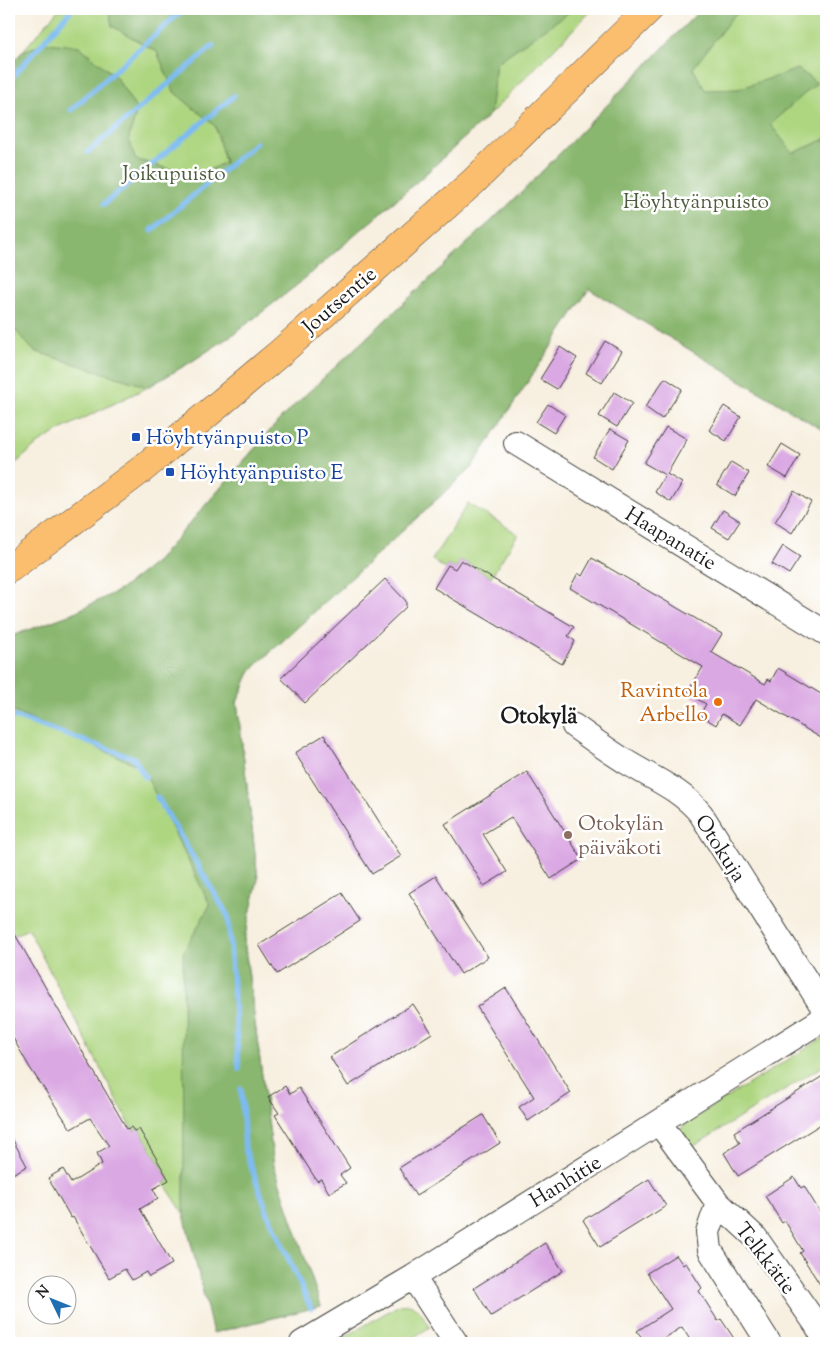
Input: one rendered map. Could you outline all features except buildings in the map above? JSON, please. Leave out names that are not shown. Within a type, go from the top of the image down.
[{"type":"main road","name":"Joutsentie","points":[[9,570],[140,470],[281,352],[474,181],[649,9]]},
{"type":"street","name":"Haapanatie","points":[[516,443],[826,633]]},
{"type":"street","name":"Otokuja","points":[[574,726],[627,763],[676,791],[691,802],[826,1012]]},
{"type":"street","name":"Hanhitie","points":[[302,1343],[413,1277],[826,1017]]},
{"type":"street","name":"Telkkätie","points":[[658,1122],[718,1203],[754,1237],[816,1324],[826,1342]]},
{"type":"street","name":"Telkkätie","points":[[718,1203],[708,1232],[710,1250],[769,1343]]},
{"type":"street","points":[[413,1277],[456,1343]]},
{"type":"green space","name":"Joikupuisto","points":[[59,9],[593,9],[490,114],[420,179],[297,285],[235,333],[191,362],[148,387],[64,428],[39,443],[9,469],[9,67]]},
{"type":"green space","name":"Joikupuisto","points":[[109,9],[574,9],[496,63],[490,114],[420,179],[297,285],[235,333],[148,387],[34,351],[9,323],[9,67],[23,51],[46,43],[79,46],[116,77],[137,110],[129,138],[135,159],[196,177],[225,162],[215,126],[174,92],[157,52],[112,26]]},
{"type":"green space","name":"Höyhtyänpuisto","points":[[701,9],[826,9],[826,432],[589,289],[471,468],[251,670],[237,702],[258,879],[244,940],[274,1166],[321,1306],[213,1333],[184,1214],[164,1183],[169,1180],[139,1129],[134,1131],[131,1127],[28,929],[9,938],[9,637],[69,615],[120,590],[157,561],[282,417],[521,193]]},
{"type":"green space","name":"Höyhtyänpuisto","points":[[701,9],[749,9],[734,15],[693,68],[705,90],[738,89],[798,69],[817,83],[770,124],[793,153],[826,139],[826,432],[589,289],[471,468],[251,670],[237,702],[258,879],[244,940],[274,1166],[321,1306],[213,1333],[184,1214],[183,953],[210,905],[142,767],[9,710],[9,637],[69,615],[120,590],[157,561],[282,417],[521,193]]},
{"type":"green space","points":[[468,503],[518,534],[491,577],[461,560],[455,569],[448,565],[446,569],[432,560]]},
{"type":"green space","points":[[826,1036],[826,1064],[694,1146],[689,1147],[679,1135],[686,1123]]},
{"type":"green space","points":[[410,1304],[419,1310],[430,1327],[405,1343],[335,1343],[399,1305]]},
{"type":"waterway","points":[[9,81],[72,9]]},
{"type":"waterway","points":[[71,110],[183,10]]},
{"type":"waterway","points":[[88,152],[213,46]]},
{"type":"waterway","points":[[104,204],[234,96]]},
{"type":"waterway","points":[[152,230],[256,143]]},
{"type":"waterway","points":[[9,715],[134,758],[145,777]]},
{"type":"waterway","points":[[157,797],[228,916],[239,1069]]},
{"type":"waterway","points":[[241,1089],[245,1149],[268,1214],[311,1308]]},
{"type":"place","name":"Höyhtyänpuisto P","points":[[136,437]]},
{"type":"place","name":"Höyhtyänpuisto E","points":[[170,472]]},
{"type":"place","name":"Ravintola Arbello","points":[[718,702]]},
{"type":"place","name":"Otokylän päiväkoti","points":[[568,835]]},
{"type":"district","name":"Otokylä","points":[[539,715]]}]
